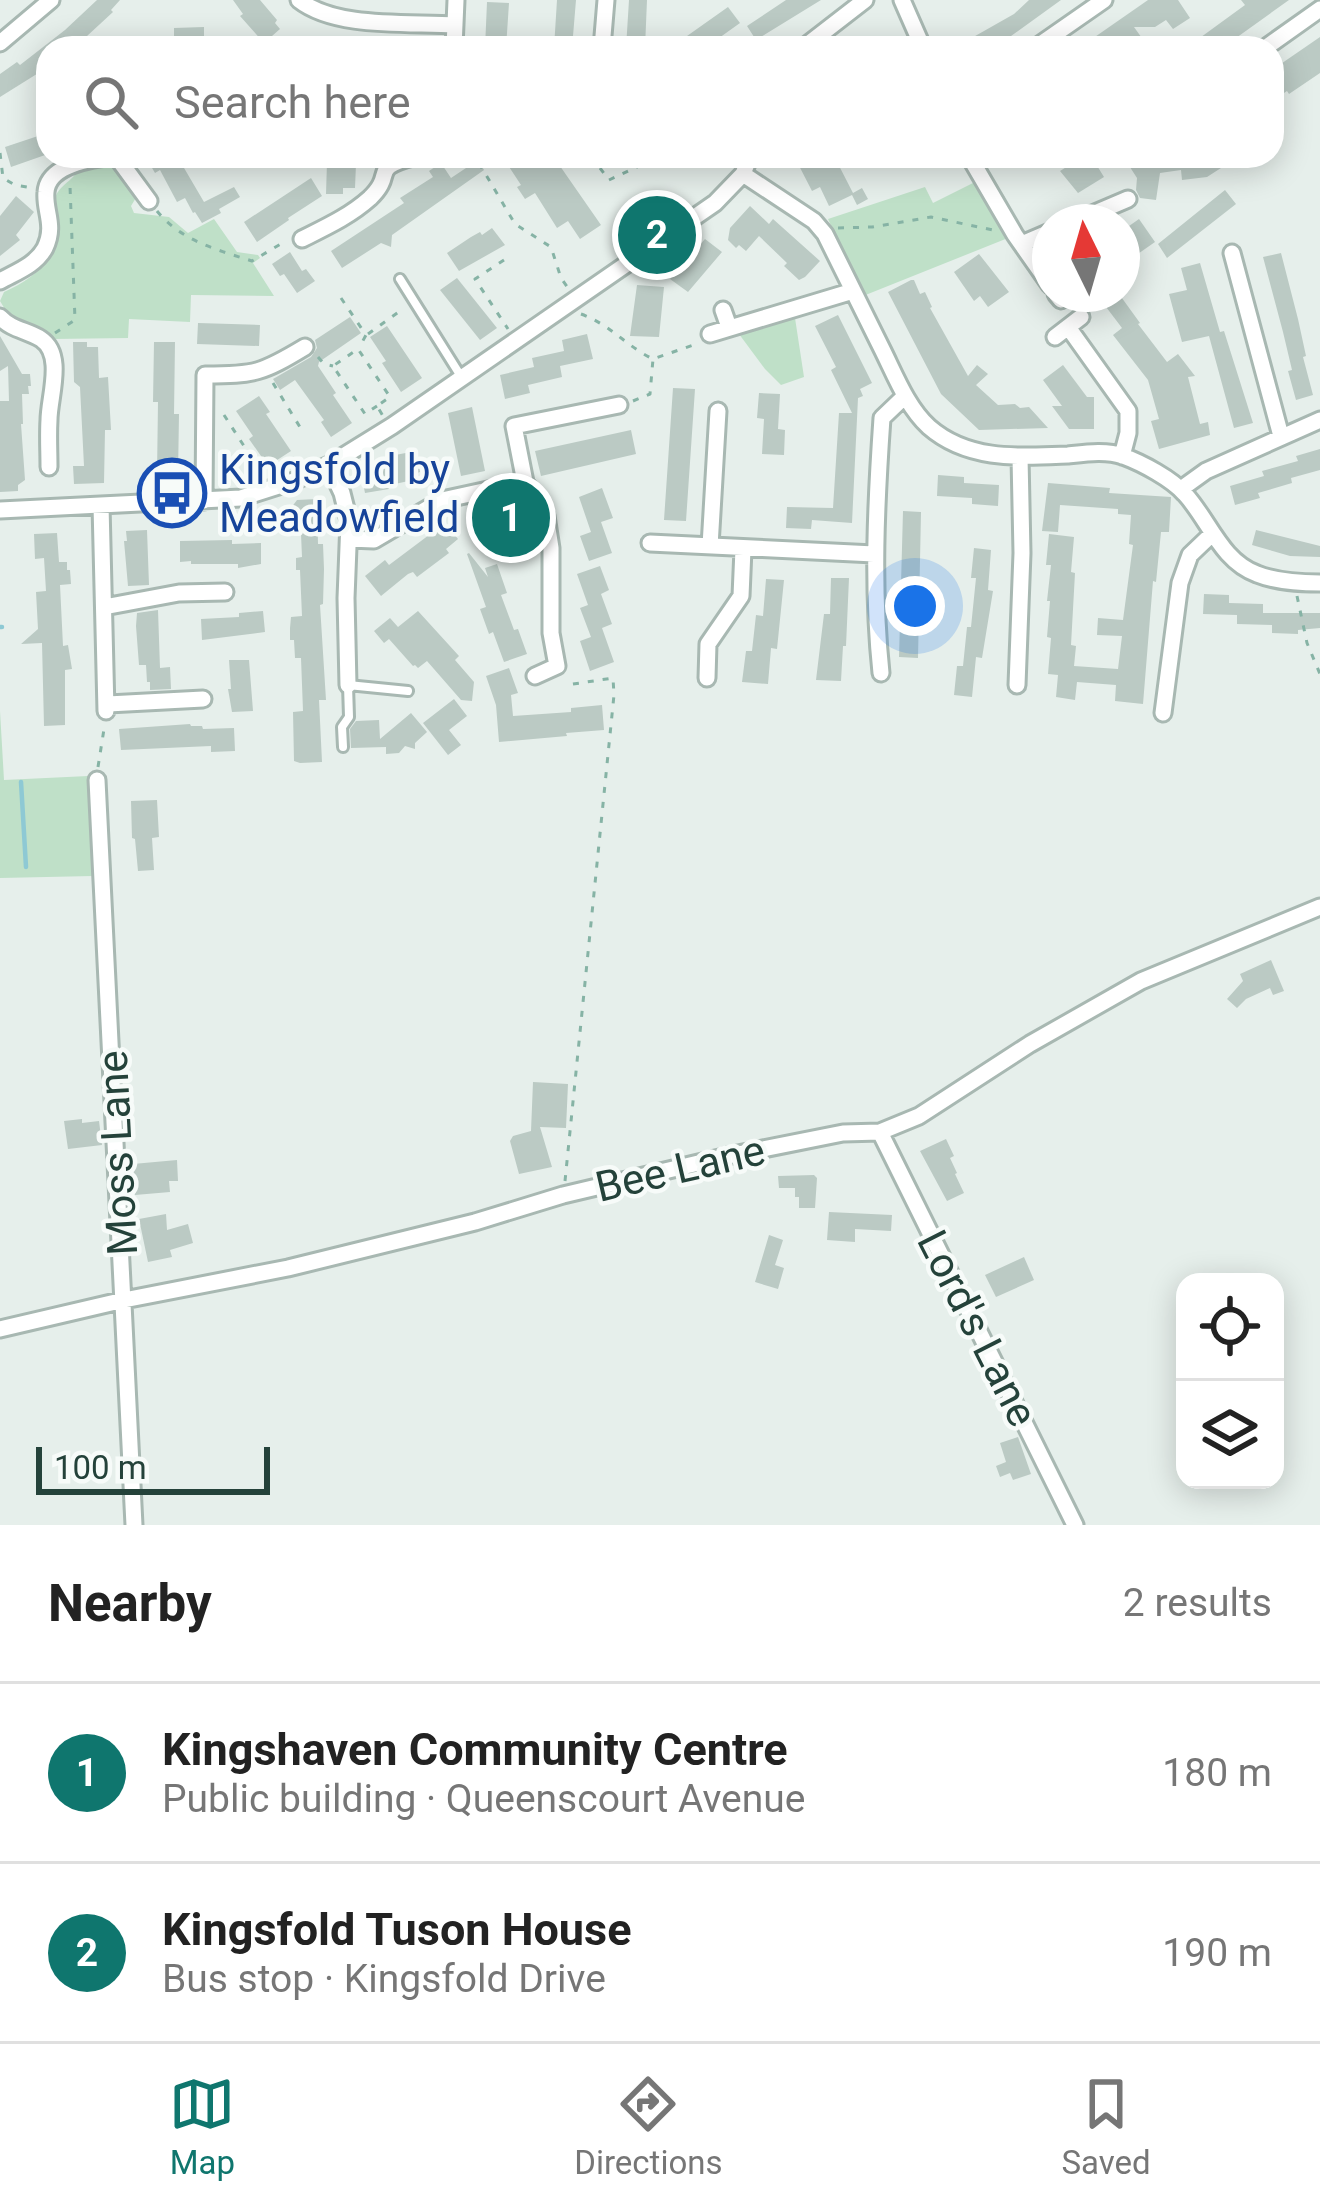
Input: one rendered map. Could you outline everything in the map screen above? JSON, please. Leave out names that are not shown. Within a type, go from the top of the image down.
[{"type":"street","points":[[0,43],[51,0]]},
{"type":"street","points":[[299,0],[309,8],[347,19],[455,25]]},
{"type":"street","points":[[455,36],[456,0]]},
{"type":"street","points":[[603,36],[606,0]]},
{"type":"street","points":[[818,36],[865,0]]},
{"type":"street","points":[[902,0],[918,36]]},
{"type":"street","points":[[1052,36],[1104,0]]},
{"type":"street","points":[[1281,36],[1320,9]]},
{"type":"street","points":[[0,281],[32,264],[44,249],[50,230],[48,185],[72,168]]},
{"type":"street","points":[[125,168],[149,201]]},
{"type":"street","points":[[302,239],[367,201],[380,187],[385,168]]},
{"type":"street","points":[[0,510],[241,498],[329,465],[390,428],[715,203],[745,168]]},
{"type":"street","points":[[976,168],[1032,259]]},
{"type":"street","points":[[743,174],[814,221],[825,234],[905,396],[926,424],[963,449],[992,455],[1101,452],[1122,456],[1181,489],[1236,562],[1254,574],[1320,583]]},
{"type":"street","points":[[1116,204],[1128,199]]},
{"type":"street","points":[[1022,244],[1032,240]]},
{"type":"street","points":[[1232,253],[1281,436]]},
{"type":"street","points":[[710,334],[853,291]]},
{"type":"street","points":[[723,310],[729,327]]},
{"type":"street","points":[[0,317],[16,330],[43,340],[52,351],[50,467]]},
{"type":"street","points":[[1068,327],[1128,411],[1122,456]]},
{"type":"street","points":[[204,501],[205,375],[266,371],[304,346]]},
{"type":"street","points":[[881,673],[874,554],[883,418],[905,396]]},
{"type":"street","points":[[567,685],[557,666],[551,633],[551,548],[546,516],[525,482],[514,426],[620,405]]},
{"type":"street","points":[[710,546],[718,410]]},
{"type":"street","points":[[1181,489],[1206,471],[1320,420]]},
{"type":"street","points":[[1016,686],[1022,553],[1020,457]]},
{"type":"street","points":[[329,465],[349,521],[348,685]]},
{"type":"street","points":[[349,539],[374,540],[442,500],[525,482]]},
{"type":"street","points":[[101,505],[107,707],[203,699]]},
{"type":"street","points":[[1162,713],[1180,583],[1190,555],[1212,534]]},
{"type":"street","points":[[650,543],[874,554]]},
{"type":"street","points":[[707,678],[708,644],[741,596],[743,549]]},
{"type":"street","points":[[104,607],[179,593],[225,592]]},
{"type":"street","points":[[535,676],[557,666]]},
{"type":"street","name":"Moss Lane","points":[[97,780],[134,1525]]},
{"type":"street","name":"Bee Lane","points":[[0,1329],[308,1263],[728,1156],[843,1133],[880,1132],[919,1116],[1030,1044],[1141,981],[1320,907]]},
{"type":"street","name":"Lord's Lane","points":[[880,1132],[1075,1525]]},
{"type":"lane","points":[[400,279],[461,378]]},
{"type":"lane","points":[[343,747],[348,685],[408,691]]},
{"type":"path","points":[[0,153],[6,182],[70,185],[75,320],[43,340]]},
{"type":"path","points":[[482,168],[515,224],[551,247],[569,304],[653,359],[707,341],[710,334]]},
{"type":"path","points":[[600,168],[609,180],[635,168]]},
{"type":"path","points":[[149,201],[164,220],[194,242],[252,261],[282,243],[302,239]]},
{"type":"path","points":[[825,234],[838,227],[931,217],[999,232],[1010,226]]},
{"type":"path","points":[[504,260],[475,279],[516,340]]},
{"type":"path","points":[[341,298],[366,335]]},
{"type":"path","points":[[358,349],[391,397],[365,414],[333,366],[358,349],[366,335],[415,301]]},
{"type":"path","points":[[620,405],[650,394],[653,359]]},
{"type":"path","points":[[266,371],[303,432]]},
{"type":"path","points":[[377,406],[390,428]]},
{"type":"path","points":[[224,415],[272,488]]},
{"type":"path","points":[[1295,583],[1306,643],[1320,674]]},
{"type":"path","points":[[563,1195],[614,694],[613,678],[567,685]]},
{"type":"path","points":[[97,780],[107,707]]},
{"type":"green space","points":[[116,168],[137,196],[131,206],[134,213],[169,217],[188,233],[214,219],[237,252],[258,255],[253,263],[274,296],[191,295],[190,322],[129,319],[128,338],[53,339],[6,311],[0,301],[4,292],[48,260],[59,229],[56,195],[78,170]]},
{"type":"green space","points":[[975,182],[1008,238],[863,296],[828,219],[925,187],[933,203]]},
{"type":"green space","points":[[795,318],[804,377],[781,385],[739,334]]},
{"type":"green space","points":[[0,711],[4,780],[88,776],[93,876],[0,878]]},
{"type":"building","points":[[97,0],[120,0],[87,36],[57,36]]},
{"type":"building","points":[[233,0],[260,0],[280,29],[272,36],[258,36],[240,16]]},
{"type":"building","points":[[557,0],[576,0],[573,36],[555,36]]},
{"type":"building","points":[[629,0],[647,0],[646,36],[627,36]]},
{"type":"building","points":[[786,0],[821,0],[762,36],[753,36],[747,26]]},
{"type":"building","points":[[1029,0],[1061,0],[1011,36],[975,36]]},
{"type":"building","points":[[1148,0],[1178,0],[1190,18],[1173,29],[1166,20],[1155,27],[1134,27],[1140,36],[1096,36]]},
{"type":"building","points":[[1241,0],[1289,0],[1239,36],[1202,36],[1245,5]]},
{"type":"building","points":[[487,2],[509,3],[507,36],[486,36]]},
{"type":"building","points":[[728,7],[740,23],[722,36],[687,36]]},
{"type":"building","points":[[204,27],[204,36],[174,36],[174,28]]},
{"type":"building","points":[[1320,37],[1320,73],[1289,94],[1284,93],[1284,62]]},
{"type":"building","points":[[36,53],[36,74],[0,97],[0,74],[17,62],[20,65]]},
{"type":"building","points":[[36,137],[36,158],[11,167],[5,147]]},
{"type":"building","points":[[152,168],[184,168],[204,202],[234,187],[240,197],[202,223],[185,198],[177,202],[160,170],[155,173]]},
{"type":"building","points":[[327,168],[356,168],[355,188],[326,194]]},
{"type":"building","points":[[434,168],[444,168],[451,178],[466,168],[484,170],[392,235],[391,247],[381,243],[342,268],[331,251],[404,203],[400,198],[433,177],[429,171]]},
{"type":"building","points":[[510,168],[561,168],[601,225],[580,239],[568,221],[557,228],[535,193],[525,199],[517,187],[521,185]]},
{"type":"building","points":[[800,168],[840,168],[853,193],[862,188],[868,199],[857,205],[852,195],[829,206],[820,187],[812,191]]},
{"type":"building","points":[[1098,168],[1104,177],[1078,193],[1060,171]]},
{"type":"building","points":[[1131,168],[1221,168],[1207,177],[1182,180],[1181,170],[1160,173],[1156,200],[1140,198]]},
{"type":"building","points":[[311,178],[322,196],[257,242],[244,222]]},
{"type":"building","points":[[1225,190],[1236,204],[1167,258],[1158,244]]},
{"type":"building","points":[[16,196],[34,212],[16,235],[20,240],[0,256],[0,216]]},
{"type":"building","points":[[750,206],[769,224],[773,219],[820,261],[805,277],[799,280],[759,236],[746,251],[728,240],[730,228]]},
{"type":"building","points":[[1140,220],[1155,242],[1140,252]]},
{"type":"building","points":[[492,228],[505,245],[459,271],[447,253]]},
{"type":"building","points":[[705,239],[722,252],[688,292],[670,279]]},
{"type":"building","points":[[290,252],[315,281],[297,293],[272,264]]},
{"type":"building","points":[[1281,253],[1313,395],[1296,400],[1263,257]]},
{"type":"building","points":[[979,254],[1009,292],[988,307],[980,296],[974,301],[954,272]]},
{"type":"building","points":[[1200,263],[1253,423],[1234,428],[1209,336],[1182,342],[1169,294],[1187,290],[1181,268]]},
{"type":"building","points":[[457,278],[497,328],[480,340],[440,290]]},
{"type":"building","points":[[911,280],[920,294],[925,292],[968,376],[977,365],[988,374],[976,385],[998,405],[1029,407],[1048,428],[979,430],[941,394],[888,292]]},
{"type":"building","points":[[637,285],[664,287],[659,337],[630,336]]},
{"type":"building","points":[[1110,312],[1132,312],[1167,362],[1178,354],[1195,376],[1188,377],[1200,424],[1208,422],[1210,435],[1159,449],[1151,421],[1159,419],[1148,380],[1113,335],[1122,328]]},
{"type":"building","points":[[838,315],[872,383],[860,389],[863,396],[858,398],[852,523],[812,520],[811,529],[786,528],[787,507],[833,508],[839,413],[852,413],[815,326]]},
{"type":"building","points":[[350,317],[361,333],[318,366],[352,423],[331,437],[295,380],[280,390],[273,379],[311,357],[317,348],[315,340]]},
{"type":"building","points":[[198,323],[260,325],[259,346],[197,344]]},
{"type":"building","points":[[387,326],[422,378],[401,392],[370,337]]},
{"type":"building","points":[[587,334],[593,359],[560,366],[562,377],[528,385],[530,393],[505,399],[500,375],[534,367],[532,358],[564,351],[562,340]]},
{"type":"building","points":[[0,336],[22,374],[30,374],[29,394],[22,394],[25,480],[18,491],[0,492],[0,401],[9,401],[8,366],[0,371]]},
{"type":"building","points":[[73,342],[98,347],[99,378],[108,377],[111,430],[105,430],[104,483],[74,484],[73,466],[84,466]]},
{"type":"building","points":[[154,342],[175,342],[178,475],[157,474]]},
{"type":"building","points":[[1063,365],[1087,397],[1094,397],[1094,429],[1069,429],[1052,406],[1062,406],[1043,380]]},
{"type":"building","points":[[673,388],[695,389],[686,521],[664,520]]},
{"type":"building","points":[[759,393],[780,394],[778,429],[785,430],[784,455],[762,454],[764,419],[757,418]]},
{"type":"building","points":[[259,396],[291,451],[268,466],[236,411]]},
{"type":"building","points":[[472,407],[485,471],[461,476],[448,413]]},
{"type":"building","points":[[631,430],[636,454],[541,476],[535,451]]},
{"type":"building","points":[[1320,449],[1320,470],[1291,478],[1292,483],[1235,505],[1230,486],[1264,476],[1262,471]]},
{"type":"building","points":[[416,451],[418,479],[365,493],[361,473],[392,466],[390,456]]},
{"type":"building","points":[[938,475],[964,477],[964,483],[999,485],[998,506],[972,504],[972,498],[937,496]]},
{"type":"building","points":[[1048,483],[1171,497],[1169,532],[1161,532],[1153,581],[1143,704],[1115,701],[1116,685],[1077,682],[1075,700],[1056,697],[1058,675],[1048,674],[1049,534],[1074,537],[1074,666],[1118,669],[1122,636],[1097,635],[1098,618],[1123,620],[1133,545],[1129,544],[1131,515],[1118,514],[1118,509],[1060,505],[1058,532],[1042,531]]},
{"type":"building","points":[[602,488],[613,518],[601,522],[612,553],[589,561],[580,536],[591,532],[579,497]]},
{"type":"building","points":[[317,499],[318,544],[323,544],[320,605],[326,700],[319,700],[322,762],[300,763],[294,761],[293,712],[303,711],[301,658],[295,658],[290,628],[291,617],[302,616],[300,570],[296,570],[296,558],[302,557],[301,534],[296,534],[288,512],[297,500]]},
{"type":"building","points":[[520,502],[527,524],[476,542],[469,521]]},
{"type":"building","points":[[903,511],[921,512],[918,658],[899,657]]},
{"type":"building","points":[[445,523],[458,539],[446,549],[449,553],[417,577],[408,574],[381,596],[365,576],[385,560],[389,565]]},
{"type":"building","points":[[147,530],[149,585],[128,586],[126,531]]},
{"type":"building","points":[[1256,530],[1320,546],[1320,557],[1290,556],[1252,545]]},
{"type":"building","points":[[57,533],[59,562],[67,562],[70,570],[71,584],[60,585],[63,646],[68,645],[72,669],[65,670],[65,725],[44,726],[42,643],[21,644],[38,629],[36,592],[46,591],[44,558],[35,559],[34,534]]},
{"type":"building","points":[[232,540],[232,544],[261,543],[261,564],[238,568],[238,564],[180,562],[180,541]]},
{"type":"building","points":[[974,548],[991,550],[988,590],[993,591],[982,658],[976,657],[972,697],[954,695],[957,666],[963,666],[967,627],[971,627]]},
{"type":"building","points":[[469,553],[488,577],[485,568],[497,564],[507,593],[501,595],[527,654],[504,662],[480,609],[486,607]]},
{"type":"building","points":[[600,566],[609,590],[601,594],[612,624],[602,628],[614,662],[590,671],[580,641],[591,637],[580,608],[588,605],[577,574]]},
{"type":"building","points":[[831,578],[849,578],[841,681],[816,680],[824,614],[830,614]]},
{"type":"building","points":[[766,579],[784,580],[777,649],[771,648],[768,684],[742,682],[756,615],[763,616]]},
{"type":"building","points":[[1204,594],[1229,595],[1229,603],[1263,604],[1263,613],[1320,613],[1320,628],[1298,630],[1298,634],[1272,633],[1272,625],[1237,624],[1237,615],[1203,614]]},
{"type":"building","points":[[158,610],[160,668],[170,667],[171,689],[150,690],[146,665],[139,665],[137,613]]},
{"type":"building","points":[[263,611],[265,632],[202,640],[201,619]]},
{"type":"building","points":[[418,611],[459,656],[455,660],[474,682],[472,701],[461,700],[427,661],[413,666],[389,639],[384,643],[374,631],[390,618],[398,627]]},
{"type":"building","points":[[229,660],[249,660],[253,711],[232,712]]},
{"type":"building","points":[[509,668],[518,693],[511,695],[513,716],[602,705],[604,730],[499,742],[496,705],[486,676]]},
{"type":"building","points":[[454,699],[467,716],[449,730],[461,745],[448,755],[423,723]]},
{"type":"building","points":[[411,713],[427,732],[415,749],[405,746],[399,753],[386,754],[386,747],[351,748],[350,729],[356,721],[379,720],[380,739]]},
{"type":"building","points":[[190,724],[203,729],[234,728],[235,751],[211,752],[211,746],[121,750],[119,729]]},
{"type":"building","points":[[157,800],[154,870],[138,871],[131,801]]},
{"type":"building","points":[[1271,960],[1284,991],[1273,995],[1270,988],[1237,1008],[1227,999],[1243,981],[1240,974]]},
{"type":"building","points":[[533,1082],[568,1084],[566,1128],[540,1127],[552,1167],[519,1174],[510,1141],[531,1131]]},
{"type":"building","points":[[82,1119],[82,1123],[99,1121],[102,1145],[68,1149],[64,1121]]},
{"type":"building","points":[[946,1139],[964,1193],[947,1201],[920,1151]]},
{"type":"building","points":[[177,1160],[178,1181],[169,1181],[170,1192],[135,1195],[133,1164]]},
{"type":"building","points":[[814,1175],[815,1208],[799,1208],[795,1188],[779,1188],[778,1176]]},
{"type":"building","points":[[829,1212],[892,1215],[891,1231],[855,1229],[855,1242],[827,1240]]},
{"type":"building","points":[[166,1214],[167,1230],[188,1224],[193,1243],[170,1250],[172,1257],[148,1262],[139,1219]]},
{"type":"building","points":[[769,1235],[783,1240],[775,1265],[784,1268],[778,1289],[755,1282]]},
{"type":"building","points":[[1024,1257],[1034,1280],[996,1297],[985,1275]]},
{"type":"building","points":[[1018,1437],[1031,1474],[1013,1480],[1010,1473],[1000,1477],[996,1466],[1006,1462],[1000,1443]]},
{"type":"waterway","points":[[21,782],[26,867]]},
{"type":"place","name":"Kingsfold Tuson House","points":[[657,235]]},
{"type":"place","name":"Kingsfold by Meadowfield","points":[[172,493]]},
{"type":"place","name":"Kingshaven Community Centre","points":[[511,518]]}]
